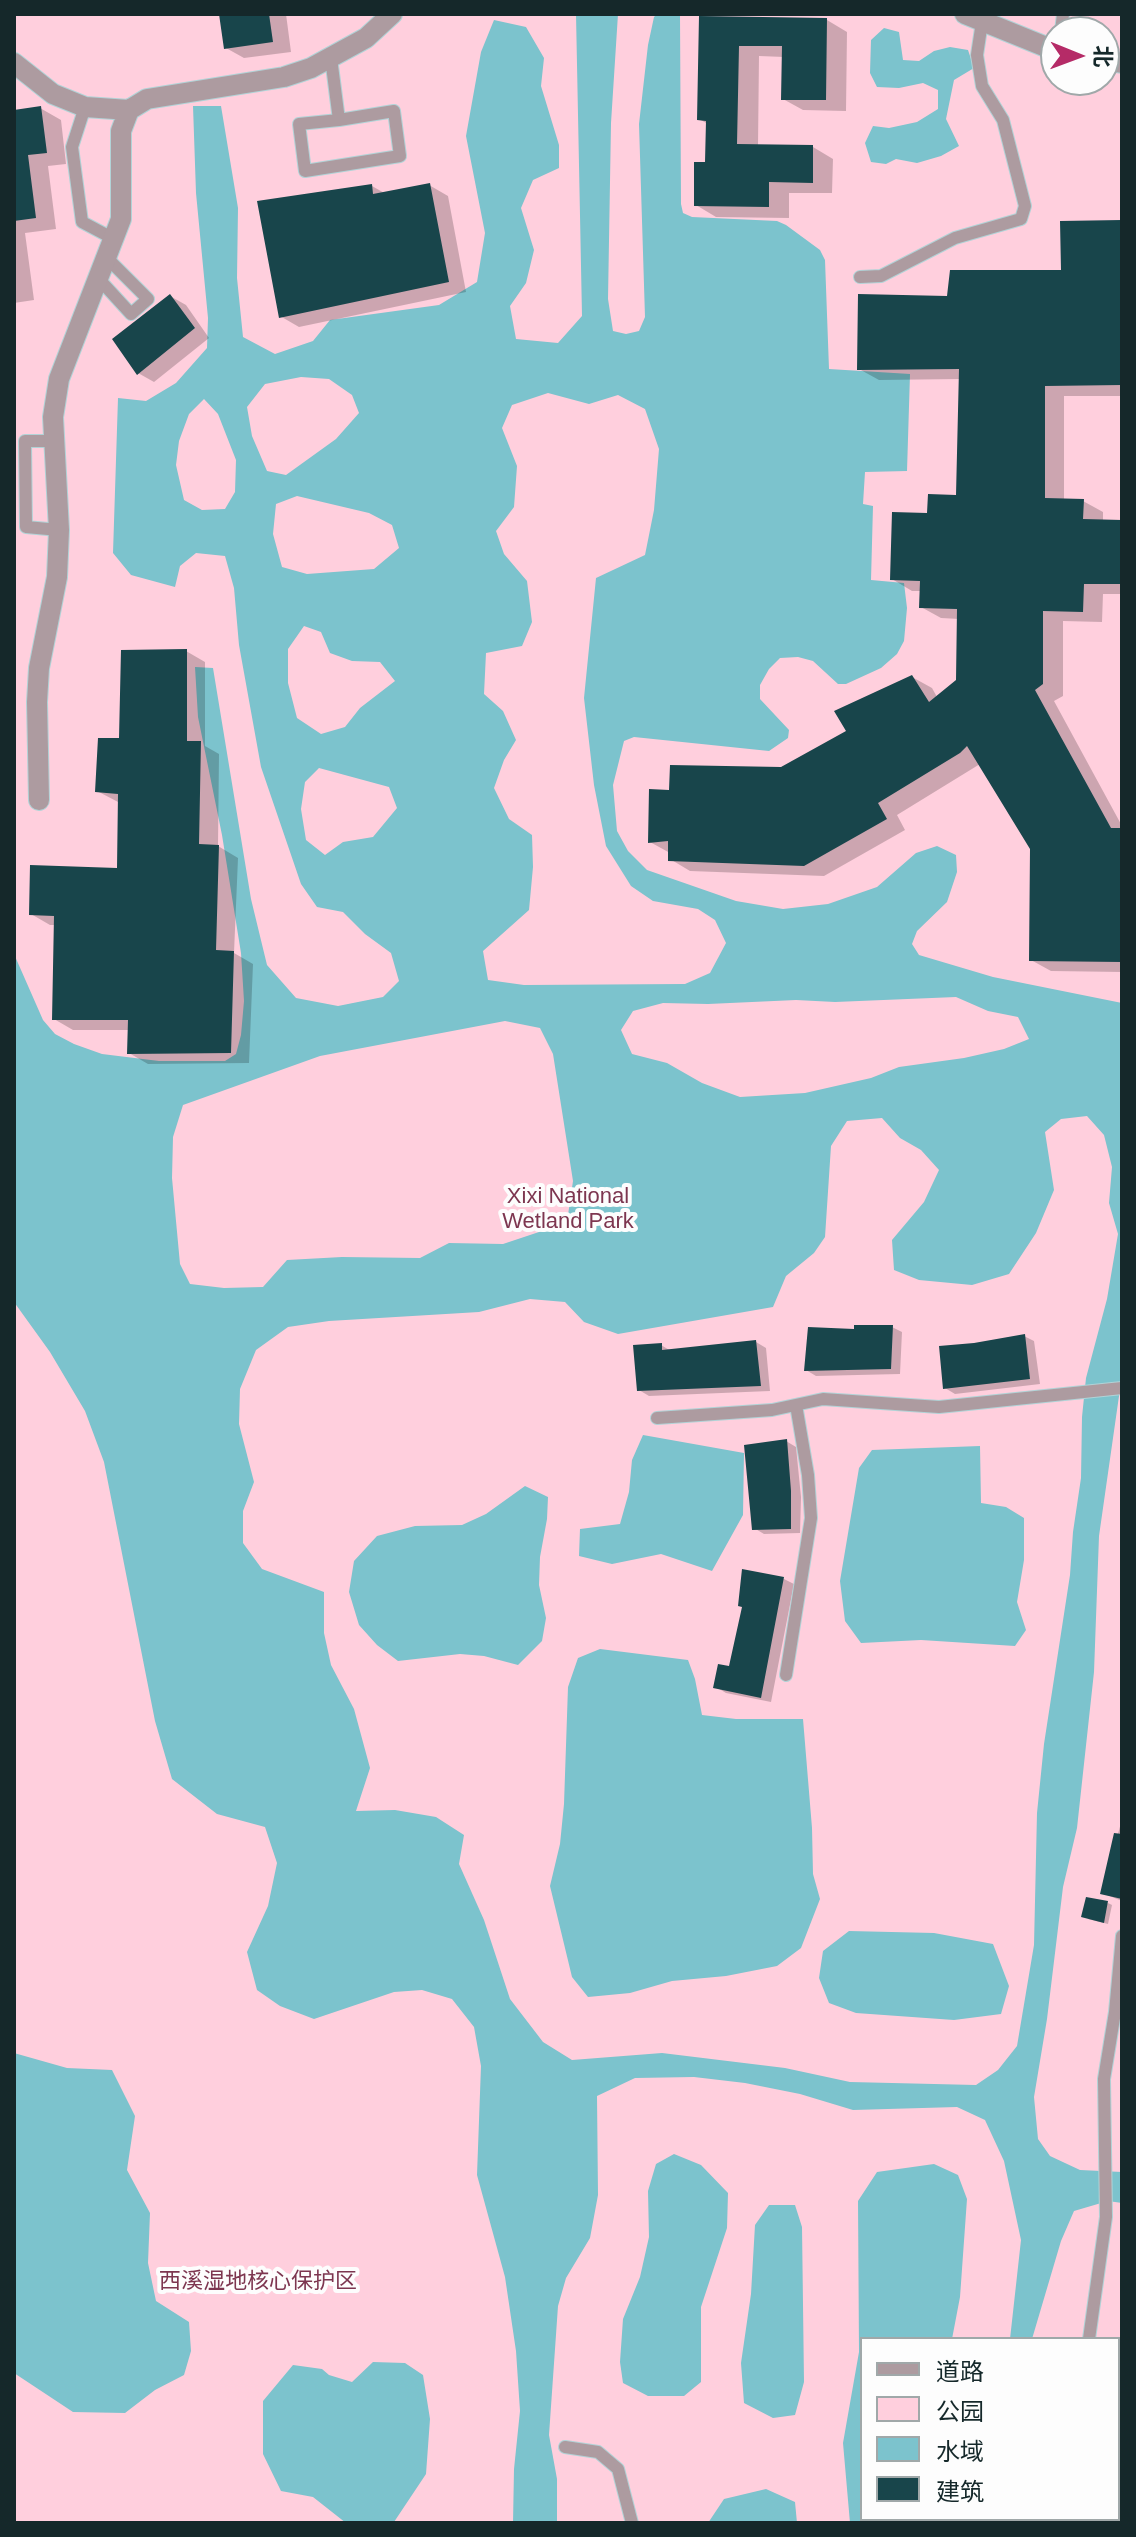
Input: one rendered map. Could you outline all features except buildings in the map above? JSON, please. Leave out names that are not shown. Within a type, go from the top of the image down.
[{"type":"street","points":[[14,63],[53,94],[85,107],[129,110],[147,99],[284,77],[331,58],[366,38],[392,14]]},
{"type":"street","points":[[973,18],[1040,45]]},
{"type":"street","points":[[39,800],[39,668],[57,577],[59,530],[53,417],[59,379],[121,219],[121,131],[129,110]]},
{"type":"lane","points":[[860,277],[881,276],[955,238],[1021,219],[1025,206],[1003,120],[982,86],[973,18]]},
{"type":"lane","points":[[331,58],[339,120]]},
{"type":"lane","points":[[85,107],[72,147],[82,222],[110,248],[148,299],[131,314],[98,278]]},
{"type":"lane","points":[[394,111],[400,156],[305,171],[299,124],[339,120],[394,111]]},
{"type":"lane","points":[[54,441],[25,441],[26,527],[59,530]]},
{"type":"lane","points":[[657,1418],[772,1410],[823,1399],[939,1407],[1122,1388]]},
{"type":"lane","points":[[786,1675],[811,1518],[808,1475],[796,1405]]},
{"type":"lane","points":[[1089,2337],[1106,2217],[1104,2079],[1115,2012],[1122,1936]]},
{"type":"lane","points":[[565,2447],[598,2452],[618,2469],[632,2523]]},
{"type":"green space","name":"Xixi National Wetland Park","points":[[14,14],[1122,14],[1122,2523],[14,2523]]},
{"type":"water","points":[[576,14],[618,14],[611,123],[608,299],[613,331],[626,334],[639,331],[645,317],[639,124],[648,45],[657,14],[680,14],[683,213],[692,217],[777,221],[786,225],[820,250],[825,260],[829,369],[910,374],[907,471],[865,472],[863,504],[873,506],[871,580],[904,583],[907,608],[904,641],[897,654],[881,668],[846,684],[838,684],[813,661],[798,657],[780,658],[769,669],[760,685],[760,699],[789,730],[788,738],[769,751],[634,737],[624,741],[613,785],[617,831],[628,851],[647,870],[736,901],[783,909],[828,904],[877,887],[916,853],[937,846],[956,855],[957,872],[947,902],[917,931],[912,944],[919,955],[993,977],[1122,1003],[1122,1375],[1099,1536],[1094,1672],[1077,1828],[1063,1887],[1034,2097],[1038,2139],[1050,2156],[1080,2170],[1122,2172],[1122,2203],[1108,2201],[1074,2211],[1061,2241],[1033,2337],[1010,2337],[1021,2240],[1004,2161],[985,2120],[957,2107],[853,2110],[800,2094],[694,2077],[635,2078],[597,2096],[598,2195],[590,2238],[566,2278],[558,2306],[549,2435],[557,2479],[557,2523],[513,2523],[520,2411],[516,2351],[505,2277],[477,2175],[481,2066],[474,2027],[452,1999],[422,1990],[394,1992],[314,2019],[280,2006],[257,1990],[247,1952],[268,1906],[277,1863],[265,1827],[217,1814],[172,1779],[155,1721],[104,1462],[85,1411],[50,1352],[14,1302],[14,954],[43,1020],[55,1034],[74,1044],[102,1054],[159,1061],[225,1061],[236,1054],[244,1001],[241,953],[222,835],[198,717],[195,667],[213,668],[251,899],[267,965],[296,998],[338,1006],[383,997],[399,981],[391,953],[365,934],[343,912],[317,907],[301,884],[261,767],[239,645],[234,588],[225,556],[196,553],[180,566],[175,587],[131,575],[113,553],[118,398],[146,401],[176,383],[207,348],[208,318],[196,193],[193,106],[221,106],[238,208],[237,278],[243,337],[275,354],[313,341],[330,320],[439,305],[477,282],[485,233],[466,136],[481,52],[494,20],[526,27],[544,58],[541,86],[559,145],[559,168],[533,180],[521,208],[534,250],[526,283],[510,306],[516,339],[558,343],[582,316]],"holes":[[[301,377],[329,379],[352,395],[359,413],[336,439],[286,475],[267,471],[252,436],[247,407],[265,384]],[[548,393],[589,404],[618,395],[645,409],[659,449],[654,510],[645,555],[596,578],[584,698],[594,785],[606,846],[631,886],[653,901],[698,909],[715,920],[726,943],[710,973],[685,984],[524,985],[488,980],[483,951],[529,910],[533,867],[532,835],[509,819],[494,788],[504,760],[516,740],[503,711],[484,694],[486,653],[522,646],[532,622],[527,581],[504,554],[496,531],[514,507],[517,466],[502,428],[512,405]],[[204,399],[218,414],[236,460],[235,492],[225,509],[202,510],[184,500],[176,465],[179,441],[189,414]],[[297,496],[369,513],[392,525],[399,548],[374,569],[307,574],[282,567],[273,534],[276,504]],[[304,626],[321,632],[330,653],[352,661],[380,662],[395,681],[360,708],[345,727],[321,734],[297,718],[288,683],[288,649]],[[319,768],[389,787],[397,808],[373,837],[343,842],[325,855],[306,840],[301,809],[305,782]],[[956,997],[988,1011],[1018,1017],[1029,1039],[1004,1049],[899,1067],[871,1078],[805,1093],[740,1097],[702,1083],[667,1063],[632,1054],[621,1030],[633,1011],[663,1003],[835,1002]],[[505,1021],[540,1028],[553,1054],[573,1181],[568,1215],[539,1232],[503,1244],[449,1243],[420,1258],[287,1260],[263,1287],[224,1288],[190,1284],[180,1264],[172,1178],[173,1137],[183,1105],[320,1056]],[[1087,1116],[1104,1135],[1112,1167],[1109,1203],[1118,1234],[1107,1299],[1086,1378],[1081,1478],[1037,1813],[1034,1945],[1017,2046],[998,2070],[976,2085],[850,2082],[785,2068],[662,2053],[572,2060],[543,2042],[510,1999],[484,1920],[459,1864],[464,1835],[436,1817],[395,1810],[356,1811],[370,1768],[354,1709],[331,1665],[324,1633],[324,1592],[262,1569],[243,1543],[243,1511],[254,1482],[239,1424],[240,1389],[256,1350],[288,1327],[329,1321],[479,1312],[530,1299],[565,1302],[584,1322],[618,1334],[773,1307],[786,1276],[814,1253],[825,1237],[831,1146],[847,1121],[882,1118],[900,1138],[921,1150],[939,1170],[924,1202],[892,1240],[894,1270],[919,1280],[972,1285],[1009,1274],[1036,1233],[1054,1190],[1045,1132],[1061,1119]]]},
{"type":"water","points":[[884,28],[899,32],[903,60],[919,61],[934,51],[950,47],[968,50],[974,68],[954,80],[946,119],[959,146],[941,156],[917,163],[896,159],[886,164],[871,162],[865,143],[873,126],[889,128],[917,122],[938,109],[938,90],[923,83],[899,88],[877,87],[870,73],[871,40]]},
{"type":"water","points":[[643,1435],[744,1453],[743,1515],[712,1571],[661,1554],[612,1564],[579,1556],[580,1529],[620,1524],[629,1492],[632,1460]]},
{"type":"water","points":[[980,1446],[981,1503],[1006,1507],[1024,1518],[1024,1560],[1017,1602],[1026,1630],[1015,1646],[921,1640],[861,1643],[845,1621],[840,1581],[859,1468],[872,1450]]},
{"type":"water","points":[[525,1486],[548,1497],[540,1557],[539,1585],[546,1618],[542,1641],[518,1665],[484,1656],[460,1654],[398,1661],[377,1645],[359,1625],[349,1592],[354,1561],[377,1536],[415,1526],[462,1525],[486,1514]]},
{"type":"water","points":[[600,1649],[688,1660],[702,1715],[736,1719],[803,1719],[813,1874],[820,1899],[801,1948],[777,1966],[726,1976],[672,1981],[630,1993],[588,1997],[572,1977],[550,1886],[560,1844],[564,1804],[568,1687],[578,1658]]},
{"type":"water","points":[[849,1931],[934,1933],[993,1944],[1009,1986],[1001,2014],[954,2020],[856,2013],[829,2003],[819,1978],[823,1951]]},
{"type":"water","points":[[14,2053],[67,2068],[112,2070],[135,2116],[127,2170],[150,2213],[148,2263],[156,2301],[189,2322],[191,2351],[184,2375],[155,2390],[125,2413],[73,2412],[14,2373]]},
{"type":"water","points":[[674,2154],[701,2165],[728,2193],[727,2228],[701,2307],[701,2382],[684,2396],[648,2396],[623,2383],[620,2362],[623,2319],[640,2277],[649,2237],[648,2191],[656,2164]]},
{"type":"water","points":[[934,2164],[958,2175],[967,2199],[960,2297],[952,2337],[860,2337],[860,2521],[933,2523],[850,2523],[843,2443],[859,2352],[858,2201],[877,2172]]},
{"type":"water","points":[[769,2205],[795,2205],[802,2227],[804,2382],[795,2415],[773,2418],[744,2403],[741,2363],[751,2294],[755,2225]]},
{"type":"water","points":[[373,2362],[405,2363],[423,2375],[430,2419],[426,2474],[394,2522],[346,2523],[313,2497],[281,2491],[263,2454],[263,2401],[293,2365],[322,2369],[329,2375],[352,2382]]},
{"type":"water","points":[[766,2489],[795,2502],[797,2523],[708,2523],[724,2499]]},
{"type":"park label","name":"西溪湿地核心保护区","points":[[258,2282]]}]
